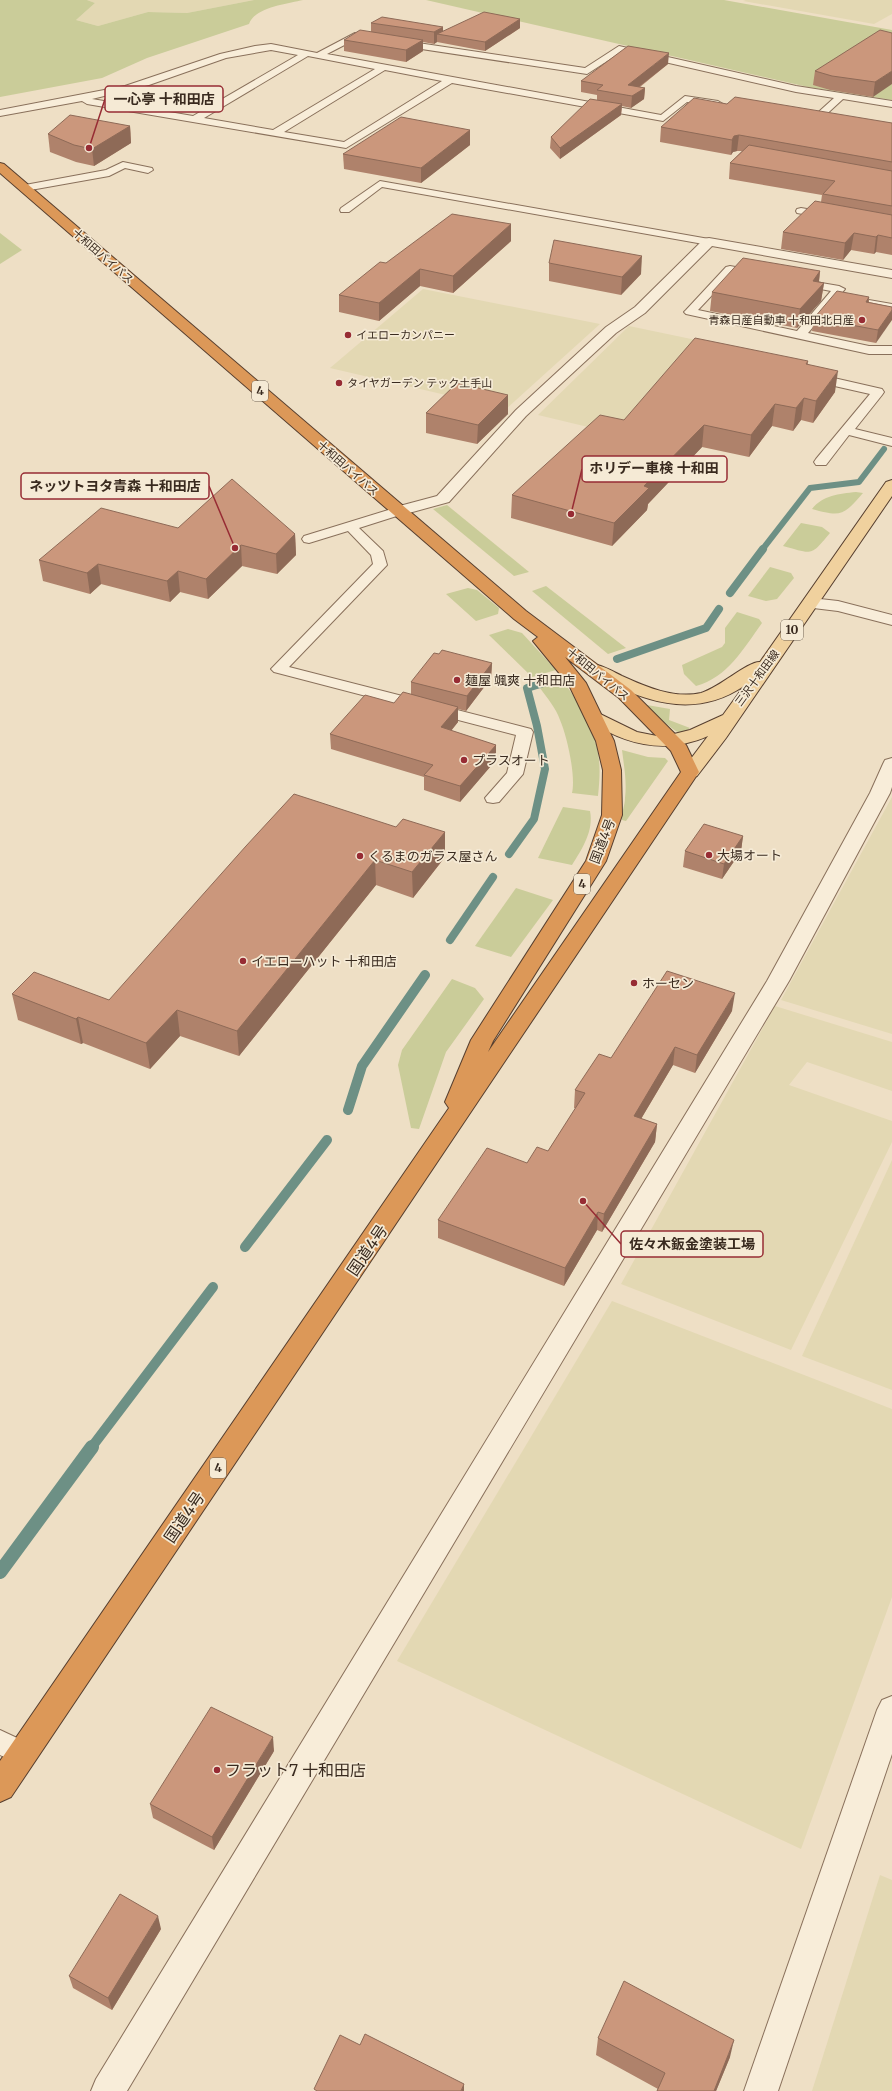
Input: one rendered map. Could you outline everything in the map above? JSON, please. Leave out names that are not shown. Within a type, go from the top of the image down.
[{"type":"highway","name":"十和田バイパス","points":[[0,167],[520,615],[586,663],[624,694],[679,749],[690,772]]},
{"type":"highway","name":"国道4号","points":[[436,1149],[482,1040],[596,861],[612,815],[612,770],[605,741],[594,716],[577,683],[520,615]]},
{"type":"highway","name":"国道4号","points":[[0,1787],[436,1149],[690,772]]},
{"type":"main road","name":"三沢十和田線","points":[[690,772],[719,734],[892,485]]},
{"type":"main road","name":"10","points":[[586,663],[624,685],[647,695],[664,699],[684,699],[706,697],[721,692],[775,654]]},
{"type":"main road","name":"10","points":[[594,716],[613,729],[630,736],[655,742],[697,735],[729,718]]},
{"type":"street","points":[[398,511],[443,499],[521,413],[611,330],[640,310],[710,242],[892,274]]},
{"type":"street","points":[[811,603],[838,606],[892,620]]},
{"type":"street","points":[[108,2091],[778,981],[880,793],[892,764]]},
{"type":"street","points":[[762,2091],[892,1710]]},
{"type":"lane","points":[[319,55],[354,36],[587,71],[619,49],[796,89],[892,104]]},
{"type":"lane","points":[[0,113],[69,101],[137,85],[168,76],[231,53],[254,48],[271,47],[663,118],[685,99],[731,106]]},
{"type":"lane","points":[[195,119],[307,53]]},
{"type":"lane","points":[[275,133],[384,67]]},
{"type":"lane","points":[[69,101],[93,102],[346,145],[451,79]]},
{"type":"lane","points":[[879,102],[892,92]]},
{"type":"lane","points":[[792,116],[815,120],[841,96]]},
{"type":"lane","points":[[25,188],[109,173],[123,165],[148,170]]},
{"type":"lane","points":[[344,210],[380,184],[710,242]]},
{"type":"lane","points":[[801,211],[839,218]]},
{"type":"lane","points":[[769,276],[730,269],[690,312],[869,350],[892,350]]},
{"type":"lane","points":[[785,279],[839,289],[800,335]]},
{"type":"lane","points":[[833,296],[892,308]]},
{"type":"lane","points":[[802,375],[878,392],[821,462]]},
{"type":"lane","points":[[847,431],[892,442]]},
{"type":"lane","points":[[309,539],[398,511]]},
{"type":"lane","points":[[350,526],[378,554],[380,565],[279,668],[525,732],[515,774],[492,798]]},
{"type":"lane","points":[[0,1742],[23,1754]]},
{"type":"shaded area","points":[[87,0],[254,0],[187,13],[148,12],[98,26],[76,20],[95,3]]},
{"type":"shaded area","points":[[892,0],[892,14],[874,24],[743,1]]},
{"type":"shaded area","points":[[423,289],[600,324],[506,409],[330,368]]},
{"type":"shaded area","points":[[629,326],[696,340],[613,433],[538,415]]},
{"type":"shaded area","points":[[892,797],[892,1034],[781,1000]]},
{"type":"shaded area","points":[[775,1006],[892,1042],[892,1091],[807,1062],[789,1085],[892,1121],[892,1142],[791,1350],[621,1284]]},
{"type":"shaded area","points":[[892,1160],[892,1390],[802,1356]]},
{"type":"shaded area","points":[[612,1301],[892,1409],[892,1597],[801,1849],[397,1661]]},
{"type":"shaded area","points":[[880,1875],[892,1880],[892,2091],[812,2091]]},
{"type":"green space","points":[[0,0],[87,0],[95,3],[76,20],[98,26],[148,12],[187,13],[254,0],[303,0],[272,7],[252,18],[249,24],[147,58],[102,78],[0,97]]},
{"type":"green space","points":[[426,0],[724,0],[892,30],[892,100],[808,87]]},
{"type":"green space","points":[[0,233],[22,250],[0,264]]},
{"type":"green space","points":[[856,492],[863,493],[851,506],[841,513],[836,514],[812,509],[816,504],[826,498]]},
{"type":"green space","points":[[447,505],[529,572],[514,576],[433,509]]},
{"type":"green space","points":[[801,523],[822,527],[830,533],[814,550],[810,552],[783,546]]},
{"type":"green space","points":[[770,567],[791,573],[794,578],[777,599],[766,601],[748,596]]},
{"type":"green space","points":[[546,586],[626,648],[608,654],[532,591]]},
{"type":"green space","points":[[468,588],[477,590],[499,608],[498,614],[476,621],[446,594]]},
{"type":"green space","points":[[737,612],[759,619],[762,623],[734,661],[726,669],[707,682],[696,686],[684,674],[682,665],[722,647],[725,643],[725,628]]},
{"type":"green space","points":[[508,629],[522,633],[556,670],[532,677],[489,635]]},
{"type":"green space","points":[[562,682],[575,699],[592,732],[599,761],[600,772],[598,796],[572,793],[572,767],[563,727],[556,711],[540,688]]},
{"type":"green space","points":[[647,705],[670,709],[669,720],[690,728],[683,732],[676,731],[656,715]]},
{"type":"green space","points":[[622,750],[648,757],[665,758],[668,761],[626,821],[622,820],[626,786]]},
{"type":"green space","points":[[563,807],[590,811],[591,818],[589,833],[572,865],[538,858]]},
{"type":"green space","points":[[516,888],[553,900],[511,957],[475,946]]},
{"type":"green space","points":[[452,979],[475,988],[484,999],[446,1052],[419,1129],[411,1128],[398,1065],[402,1050]]},
{"type":"building","points":[[484,12],[520,19],[485,42],[437,34]]},
{"type":"building","points":[[382,17],[443,27],[434,32],[371,23]]},
{"type":"building","points":[[360,30],[423,40],[406,50],[344,40]]},
{"type":"building","points":[[880,30],[892,33],[892,71],[875,82],[832,76],[815,71]]},
{"type":"building","points":[[628,46],[669,53],[628,85],[645,88],[632,96],[597,90],[603,85],[581,81]]},
{"type":"building","points":[[735,97],[892,123],[892,162],[739,135],[734,136],[732,140],[661,127],[694,98],[727,104]]},
{"type":"building","points":[[590,99],[622,104],[560,148],[551,137]]},
{"type":"building","points":[[70,115],[130,126],[92,149],[74,145],[48,134]]},
{"type":"building","points":[[401,117],[470,130],[421,168],[343,154]]},
{"type":"building","points":[[749,145],[892,171],[892,206],[823,194],[835,181],[730,163]]},
{"type":"building","points":[[815,201],[892,215],[892,238],[854,233],[845,243],[783,232]]},
{"type":"building","points":[[452,214],[511,224],[453,276],[420,269],[379,303],[339,295],[380,262],[386,263]]},
{"type":"building","points":[[554,240],[642,256],[622,277],[549,263]]},
{"type":"building","points":[[743,258],[820,271],[813,281],[824,283],[800,309],[712,292]]},
{"type":"building","points":[[837,291],[869,297],[866,302],[892,307],[892,310],[878,330],[814,318]]},
{"type":"building","points":[[695,338],[808,361],[806,364],[838,371],[816,401],[804,398],[796,408],[775,404],[751,435],[704,425],[644,486],[649,488],[614,523],[512,495],[600,415],[624,420]]},
{"type":"building","points":[[457,383],[508,395],[478,425],[426,413]]},
{"type":"building","points":[[232,479],[295,534],[276,554],[241,545],[206,579],[178,571],[167,581],[98,564],[87,573],[39,560],[101,508],[178,528]]},
{"type":"building","points":[[442,650],[492,663],[467,696],[411,682],[434,653],[439,654]]},
{"type":"building","points":[[403,692],[458,707],[441,727],[496,745],[460,786],[424,775],[433,765],[330,734],[365,695],[394,703]]},
{"type":"building","points":[[294,794],[396,827],[403,819],[445,832],[412,872],[375,860],[237,1031],[177,1010],[146,1043],[78,1017],[76,1019],[12,994],[34,972],[109,1000]]},
{"type":"building","points":[[704,824],[743,836],[724,864],[685,851]]},
{"type":"building","points":[[667,971],[735,993],[697,1055],[675,1047],[634,1116],[657,1124],[604,1214],[598,1212],[565,1268],[438,1220],[487,1148],[527,1163],[537,1147],[548,1151],[585,1093],[575,1090],[599,1054],[611,1058]]},
{"type":"building","points":[[211,1707],[273,1737],[212,1837],[150,1804]]},
{"type":"building","points":[[120,1894],[158,1916],[108,1998],[69,1976]]},
{"type":"building","points":[[624,1981],[734,2040],[714,2091],[657,2091],[665,2073],[598,2038]]},
{"type":"building","points":[[365,2034],[464,2084],[461,2091],[317,2091],[314,2089],[340,2035],[360,2045]]},
{"type":"waterway","points":[[762,550],[810,488],[859,482],[884,449]]},
{"type":"waterway","points":[[730,593],[763,549]]},
{"type":"waterway","points":[[617,659],[706,628],[719,609]]},
{"type":"waterway","points":[[509,854],[534,819],[545,769],[537,726],[527,688],[560,678]]},
{"type":"waterway","points":[[450,940],[493,877]]},
{"type":"waterway","points":[[348,1110],[362,1066],[425,975]]},
{"type":"waterway","points":[[245,1247],[327,1140]]},
{"type":"waterway","points":[[91,1448],[213,1287]]},
{"type":"waterway","points":[[0,1572],[92,1447]]},
{"type":"place","name":"一心亭 十和田店","points":[[89,148]]},
{"type":"place","name":"青森日産自動車 十和田北日産","points":[[862,320]]},
{"type":"place","name":"イエローカンパニー","points":[[348,335]]},
{"type":"place","name":"タイヤガーデン テック土手山","points":[[339,383]]},
{"type":"place","name":"ホリデー車検 十和田","points":[[571,514]]},
{"type":"place","name":"ネッツトヨタ青森 十和田店","points":[[235,548]]},
{"type":"place","name":"麺屋 颯爽 十和田店","points":[[457,680]]},
{"type":"place","name":"プラスオート","points":[[464,760]]},
{"type":"place","name":"大場オート","points":[[709,855]]},
{"type":"place","name":"くるまのガラス屋さん","points":[[360,856]]},
{"type":"place","name":"イエローハット 十和田店","points":[[243,961]]},
{"type":"place","name":"ホーセン","points":[[634,983]]},
{"type":"place","name":"佐々木鈑金塗装工場","points":[[583,1201]]},
{"type":"place","name":"フラット7 十和田店","points":[[217,1770]]}]
